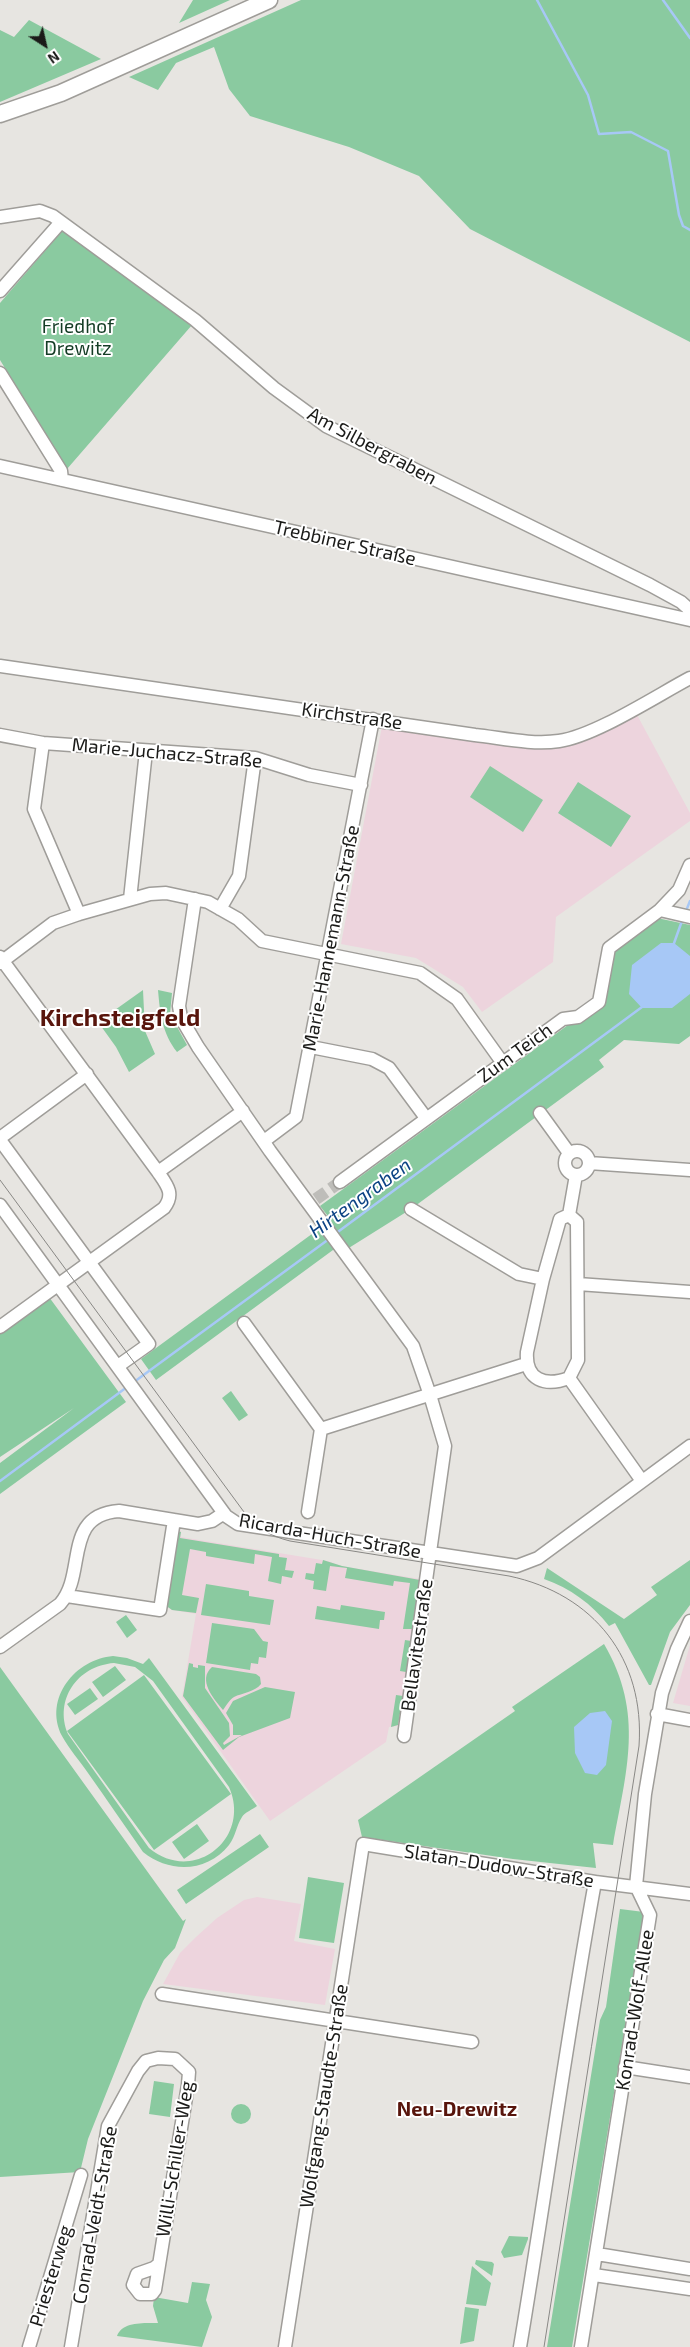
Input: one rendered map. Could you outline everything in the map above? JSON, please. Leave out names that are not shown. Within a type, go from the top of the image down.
[{"type":"main road","points":[[0,114],[61,93],[269,0]]},
{"type":"street","name":"Am Silbergraben","points":[[0,217],[40,211],[61,222],[195,320],[274,388],[326,426],[650,585],[681,602],[690,610]]},
{"type":"street","points":[[0,291],[61,222]]},
{"type":"street","points":[[0,373],[61,471],[62,480]]},
{"type":"street","name":"Trebbiner Straße","points":[[0,466],[690,620]]},
{"type":"street","name":"Kirchstraße","points":[[0,666],[475,735],[541,742],[560,741],[584,734],[690,678]]},
{"type":"street","name":"Marie-Hannemann-Straße","points":[[264,1141],[296,1117],[373,719]]},
{"type":"street","name":"Marie-Juchacz-Straße","points":[[0,735],[43,743],[255,758],[309,775],[361,785]]},
{"type":"street","points":[[43,743],[34,809],[80,914]]},
{"type":"street","points":[[130,899],[146,751]]},
{"type":"street","points":[[220,909],[239,876],[255,758]]},
{"type":"street","name":"Zum Teich","points":[[340,1182],[563,1019],[578,1017],[598,1002],[609,948],[666,911],[679,890],[690,865]]},
{"type":"street","points":[[0,1327],[164,1208],[170,1201],[171,1193],[168,1184],[1,960],[53,923],[130,899],[158,893],[208,902],[238,918],[262,941],[420,973],[457,999],[502,1062]]},
{"type":"street","name":"Bellavitestraße","points":[[195,899],[179,1006],[181,1018],[198,1047],[264,1141],[312,1202],[325,1225],[413,1346],[445,1446],[404,1736]]},
{"type":"street","points":[[666,911],[690,917]]},
{"type":"street","points":[[311,1047],[372,1059],[389,1068],[426,1118]]},
{"type":"street","points":[[87,1074],[0,1139],[149,1344],[121,1371]]},
{"type":"street","points":[[158,1172],[243,1111]]},
{"type":"street","points":[[540,1113],[569,1153]]},
{"type":"street","points":[[582,1152],[587,1157],[589,1163],[584,1173],[576,1175],[565,1166],[565,1159],[569,1153],[582,1152]]},
{"type":"street","points":[[589,1163],[690,1170]]},
{"type":"street","points":[[569,1215],[576,1175]]},
{"type":"street","name":"Ricarda-Huch-Straße","points":[[0,1205],[224,1512],[238,1524],[506,1565],[528,1563],[690,1446]]},
{"type":"street","points":[[410,1209],[519,1274],[543,1279]]},
{"type":"street","points":[[569,1215],[577,1222],[578,1360],[569,1378],[558,1382],[539,1380],[531,1373],[526,1364],[543,1279],[560,1219],[569,1215]]},
{"type":"street","points":[[578,1284],[690,1292]]},
{"type":"street","points":[[244,1323],[321,1429],[308,1512]]},
{"type":"street","points":[[321,1429],[526,1364]]},
{"type":"street","points":[[569,1378],[642,1481]]},
{"type":"street","points":[[0,1648],[60,1604],[66,1596],[71,1585],[79,1542],[85,1529],[95,1519],[106,1513],[119,1511],[203,1524],[212,1521],[224,1512]]},
{"type":"street","points":[[66,1596],[160,1610],[174,1520]]},
{"type":"street","points":[[636,1886],[644,1794],[657,1714],[669,1669],[690,1621]]},
{"type":"street","points":[[657,1714],[690,1720]]},
{"type":"street","name":"Slatan-Dudow-Straße","points":[[363,1844],[595,1882],[690,1894]]},
{"type":"street","name":"Wolfgang-Staudte-Straße","points":[[285,2347],[363,1844]]},
{"type":"street","points":[[520,2347],[568,2055],[576,1990],[595,1882]]},
{"type":"street","name":"Konrad-Wolf-Allee","points":[[581,2347],[650,1915],[636,1886]]},
{"type":"street","points":[[162,1994],[472,2042]]},
{"type":"street","name":"Conrad-Veidt-Straße","points":[[72,2347],[108,2126],[146,2061],[158,2058],[176,2059]]},
{"type":"street","name":"Willi-Schiller-Weg","points":[[159,2264],[188,2085],[189,2072],[176,2059]]},
{"type":"street","points":[[625,2067],[690,2077]]},
{"type":"street","name":"Priesterweg","points":[[29,2347],[82,2175]]},
{"type":"street","points":[[597,2254],[690,2269]]},
{"type":"street","points":[[594,2274],[690,2288]]},
{"type":"shaded area","points":[[636,713],[690,813],[690,821],[556,917],[553,962],[482,1012],[463,987],[416,958],[341,944],[382,726],[500,745],[537,747]]},
{"type":"shaded area","points":[[176,1530],[181,1531],[181,1537],[328,1561],[342,1566],[420,1579],[399,1726],[389,1727],[386,1742],[270,1821],[182,1697],[196,1614],[172,1610],[165,1605]]},
{"type":"shaded area","points":[[690,1645],[690,1706],[673,1703]]},
{"type":"shaded area","points":[[257,1897],[301,1904],[294,1941],[335,1949],[325,2005],[163,1984],[180,1953],[196,1937],[217,1918],[244,1900]]},
{"type":"green space","points":[[193,0],[230,0],[179,23]]},
{"type":"green space","points":[[301,0],[690,0],[690,342],[470,229],[419,176],[349,147],[250,116],[229,89],[214,47],[176,63],[158,90],[129,77]]},
{"type":"green space","points":[[29,20],[101,59],[0,102],[0,30],[14,37]]},
{"type":"green space","name":"Friedhof Drewitz","points":[[63,230],[192,325],[67,469],[0,360],[0,303]]},
{"type":"green space","points":[[490,766],[543,800],[523,832],[470,797]]},
{"type":"green space","points":[[578,782],[631,816],[611,847],[558,813]]},
{"type":"green space","points":[[657,918],[690,925],[690,1036],[679,1044],[624,1040],[599,1060],[604,1067],[411,1209],[344,1251],[333,1250],[156,1380],[141,1359],[331,1220],[320,1206],[568,1025],[587,1017],[614,950]]},
{"type":"green space","points":[[143,990],[145,1031],[155,1054],[129,1072],[116,1047],[98,1022]]},
{"type":"green space","points":[[158,990],[172,993],[170,1014],[187,1045],[177,1052],[165,1030]]},
{"type":"green space","points":[[49,1297],[126,1402],[0,1494],[0,1463],[74,1408],[0,1457],[0,1334]]},
{"type":"green space","points":[[231,1391],[248,1415],[239,1421],[222,1398]]},
{"type":"green space","points":[[177,1531],[181,1532],[180,1538],[279,1554],[279,1557],[287,1558],[285,1570],[294,1571],[292,1578],[282,1576],[281,1584],[268,1581],[272,1557],[255,1554],[254,1564],[206,1556],[206,1552],[190,1549],[182,1595],[199,1598],[196,1613],[172,1610],[165,1605]]},
{"type":"green space","points":[[323,1560],[342,1566],[420,1580],[413,1629],[403,1629],[410,1583],[394,1581],[393,1586],[345,1578],[347,1568],[330,1566],[326,1591],[313,1589],[314,1581],[305,1579],[306,1573],[314,1574],[316,1563],[322,1564]]},
{"type":"green space","points":[[690,1560],[690,1605],[670,1632],[651,1685],[649,1685],[615,1623],[609,1626],[580,1598],[563,1587],[544,1579],[547,1568],[624,1619],[657,1595],[651,1587]]},
{"type":"green space","points":[[206,1584],[249,1591],[249,1596],[274,1600],[270,1625],[201,1615]]},
{"type":"green space","points":[[341,1605],[385,1612],[384,1620],[380,1620],[379,1629],[315,1619],[317,1606],[340,1610]]},
{"type":"green space","points":[[126,1615],[137,1630],[127,1638],[116,1622]]},
{"type":"green space","points":[[212,1623],[254,1629],[263,1641],[268,1642],[266,1658],[259,1657],[258,1664],[251,1663],[250,1670],[206,1663]]},
{"type":"green space","points":[[405,1640],[411,1641],[406,1672],[400,1671]]},
{"type":"green space","points":[[604,1644],[617,1670],[625,1695],[629,1743],[627,1767],[613,1845],[593,1843],[596,1868],[513,1859],[362,1837],[358,1820],[515,1711],[512,1707]]},
{"type":"green space","points":[[113,1656],[127,1658],[143,1664],[149,1658],[257,1806],[243,1816],[229,1845],[210,1861],[188,1867],[176,1866],[164,1864],[143,1852],[62,1736],[57,1722],[57,1708],[60,1695],[66,1683],[76,1673],[87,1664]],"holes":[[[114,1663],[135,1667],[153,1681],[229,1787],[234,1806],[232,1824],[225,1839],[214,1851],[200,1859],[183,1861],[166,1858],[149,1848],[68,1734],[64,1721],[64,1709],[67,1697],[79,1678],[89,1671]]]},
{"type":"green space","points":[[189,1663],[193,1664],[193,1667],[198,1668],[198,1665],[205,1666],[205,1688],[229,1723],[230,1736],[223,1743],[224,1745],[242,1735],[233,1735],[233,1725],[226,1713],[233,1701],[265,1687],[295,1692],[290,1718],[239,1737],[223,1750],[183,1696]]},
{"type":"green space","points":[[115,1666],[126,1680],[103,1697],[92,1682]]},
{"type":"green space","points":[[0,1667],[183,1921],[186,1919],[175,1948],[164,1960],[143,2001],[88,2139],[80,2172],[0,2177]]},
{"type":"green space","points":[[212,1667],[256,1674],[260,1677],[261,1684],[252,1691],[234,1697],[223,1710],[208,1689],[206,1678]]},
{"type":"green space","points":[[144,1675],[231,1794],[154,1850],[67,1731]]},
{"type":"green space","points":[[90,1688],[98,1699],[75,1715],[67,1704]]},
{"type":"green space","points":[[396,1695],[403,1696],[398,1725],[391,1727]]},
{"type":"green space","points":[[197,1824],[209,1841],[184,1859],[172,1842]]},
{"type":"green space","points":[[260,1834],[269,1847],[186,1904],[177,1890]]},
{"type":"green space","points":[[308,1877],[344,1883],[334,1943],[299,1938]]},
{"type":"green space","points":[[620,1909],[644,1912],[572,2347],[547,2347],[600,2020],[606,2007]]},
{"type":"green space","points":[[154,2081],[174,2084],[170,2117],[149,2114]]},
{"type":"green space","points":[[241,2104],[248,2107],[251,2114],[248,2121],[241,2124],[234,2121],[231,2114],[234,2107]]},
{"type":"green space","points":[[509,2236],[528,2237],[522,2255],[504,2258],[501,2252]]},
{"type":"green space","points":[[476,2260],[492,2262],[494,2264],[492,2276],[475,2264]]},
{"type":"green space","points":[[472,2266],[491,2283],[486,2306],[466,2304]]},
{"type":"green space","points":[[192,2282],[210,2284],[206,2300],[212,2317],[202,2347],[117,2336],[120,2331],[129,2325],[158,2323],[153,2306],[154,2297],[188,2303]]},
{"type":"green space","points":[[465,2307],[479,2309],[474,2341],[460,2344]]},
{"type":"water","points":[[661,943],[674,943],[690,956],[690,994],[672,1008],[642,1008],[629,994],[632,965]]},
{"type":"water","points":[[605,1711],[612,1721],[606,1765],[597,1775],[585,1773],[575,1753],[574,1727],[590,1713]]},
{"type":"waterway","points":[[537,0],[588,95],[599,134],[631,132],[668,151],[679,215],[683,226],[690,230]]},
{"type":"waterway","points":[[663,0],[690,38]]},
{"type":"waterway","name":"Hirtengraben","points":[[686,911],[690,901]]},
{"type":"waterway","name":"Hirtengraben","points":[[673,946],[683,918]]},
{"type":"waterway","name":"Hirtengraben","points":[[335,1234],[642,1007]]},
{"type":"waterway","name":"Hirtengraben","points":[[134,1382],[329,1239]]},
{"type":"waterway","name":"Hirtengraben","points":[[0,1481],[127,1387]]},
{"type":"tunnel","points":[[316,1199],[340,1182]]},
{"type":"tram line","points":[[0,1180],[244,1512],[259,1527],[276,1537],[290,1541],[509,1576],[539,1585],[566,1598],[589,1615],[608,1635],[623,1659],[633,1685],[639,1714],[639,1746],[544,2347]]},
{"type":"district","name":"Kirchsteigfeld","points":[[120,1018]]},
{"type":"district","name":"Neu-Drewitz","points":[[457,2109]]}]
